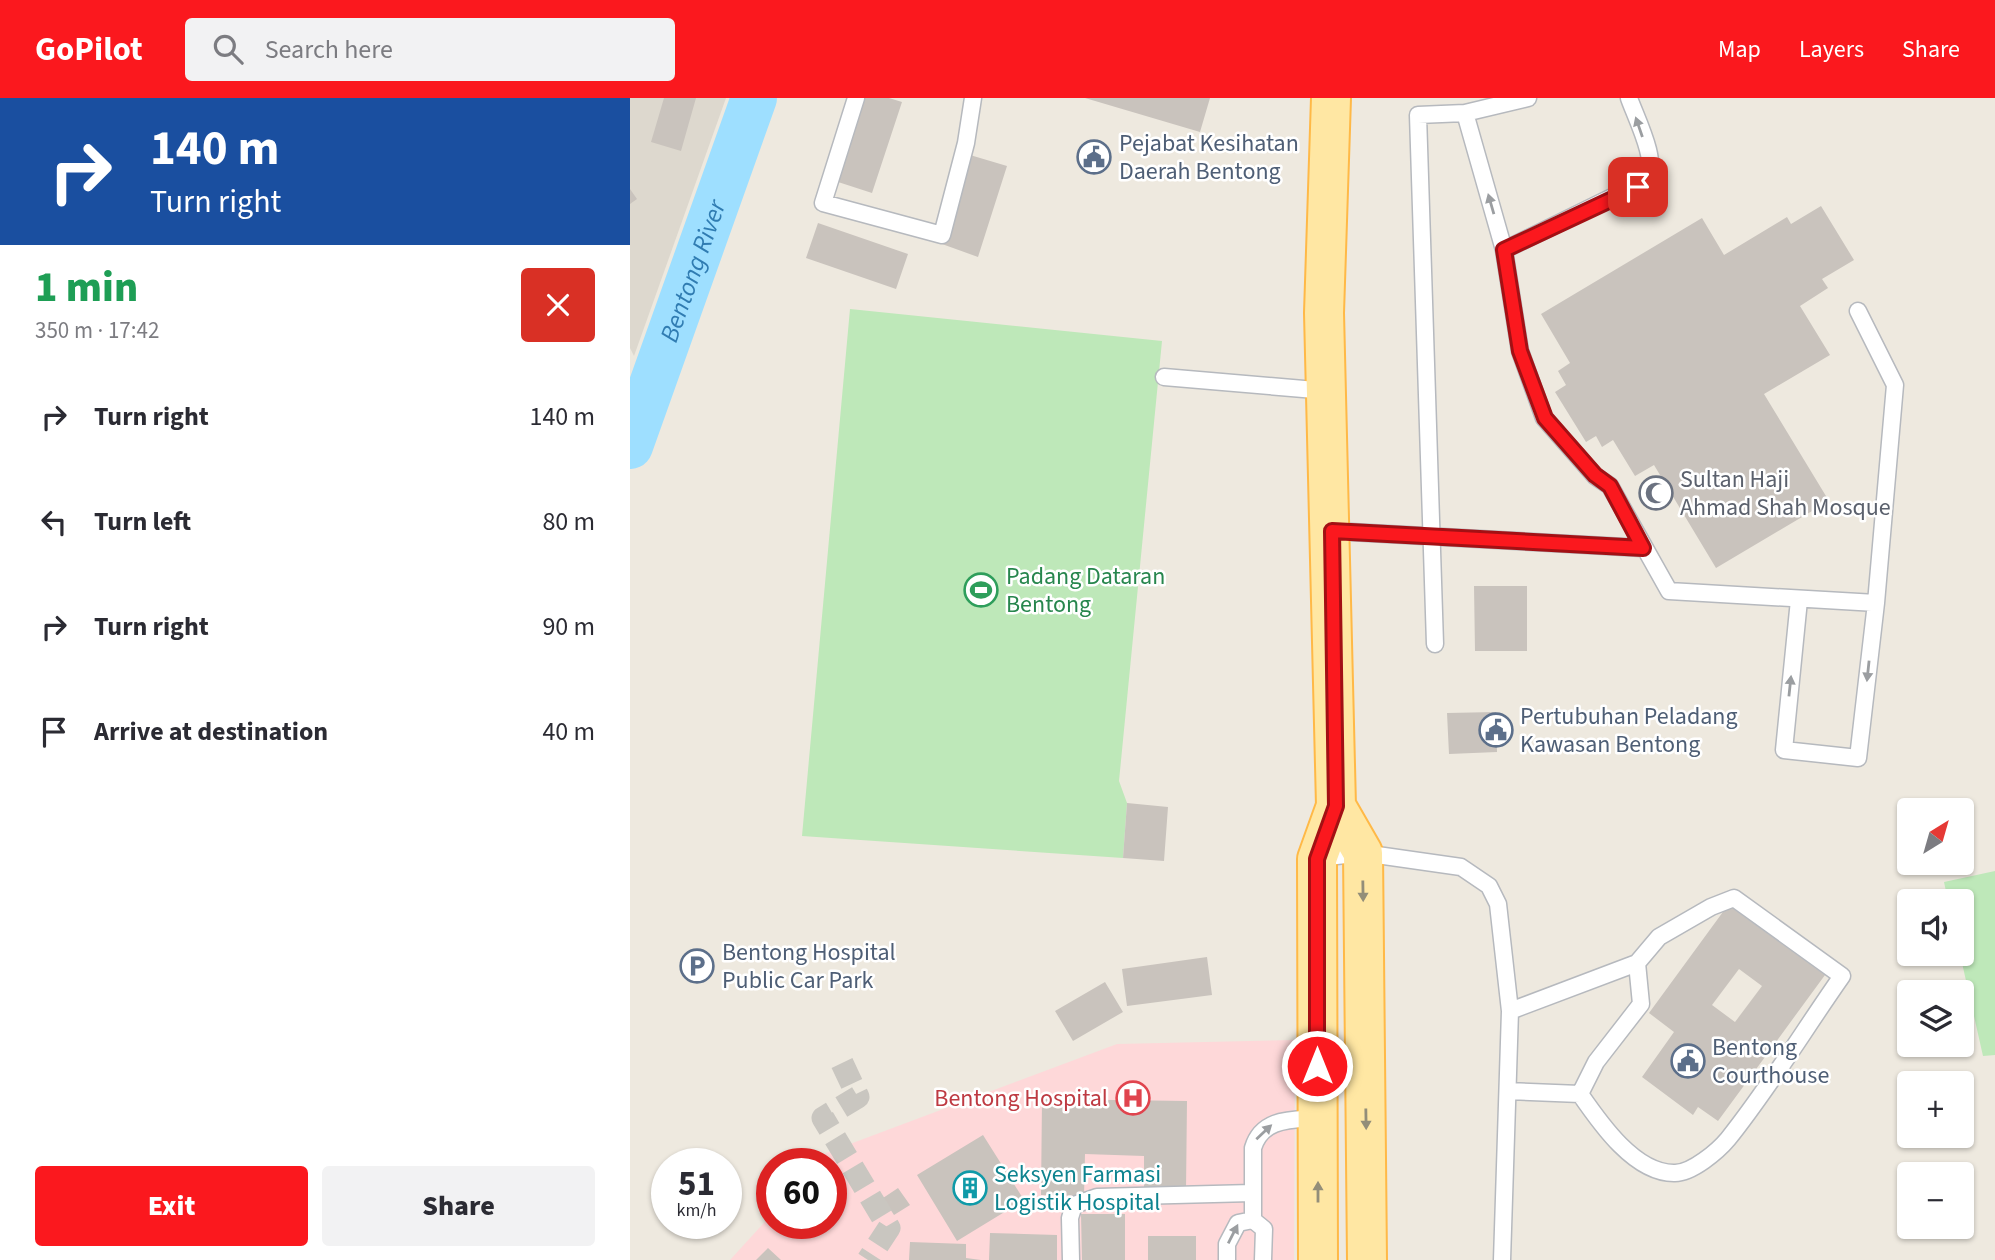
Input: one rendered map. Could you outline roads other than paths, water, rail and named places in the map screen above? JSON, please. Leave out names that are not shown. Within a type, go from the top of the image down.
[{"type":"main road","points":[[1318,1260],[1317,859],[1336,806],[1332,531],[1324,313],[1332,98]]},
{"type":"main road","points":[[1336,806],[1363,853],[1367,1260]]},
{"type":"lane","points":[[856,98],[823,203],[942,235],[966,144],[973,98]]},
{"type":"lane","points":[[1435,644],[1418,116],[1465,113],[1528,98]]},
{"type":"lane","points":[[1504,250],[1647,180],[1652,168],[1651,161],[1629,98]]},
{"type":"lane","points":[[1465,113],[1504,250],[1520,351],[1545,418],[1595,475],[1610,486],[1669,591],[1876,603]]},
{"type":"lane","points":[[1799,600],[1784,750],[1858,758],[1876,603],[1895,385],[1858,311]]},
{"type":"lane","points":[[1164,377],[1327,391]]},
{"type":"lane","points":[[1332,531],[1643,548]]},
{"type":"lane","points":[[1317,859],[1363,853],[1461,867],[1489,886],[1497,904],[1510,1012],[1503,1260]]},
{"type":"lane","points":[[1510,1012],[1637,963],[1659,936],[1711,907],[1734,898],[1842,976],[1726,1141],[1690,1169],[1676,1174],[1651,1169],[1609,1136],[1580,1094]]},
{"type":"lane","points":[[1580,1094],[1596,1062],[1641,1004],[1637,963]]},
{"type":"lane","points":[[1508,1091],[1580,1094]]},
{"type":"lane","points":[[1264,1260],[1264,1229],[1253,1220],[1253,1148],[1256,1137],[1277,1121],[1317,1118]]},
{"type":"lane","points":[[1071,1260],[1070,1218],[1074,1205],[1097,1197],[1252,1193]]},
{"type":"lane","points":[[1227,1260],[1227,1244],[1238,1223],[1253,1220]]},
{"type":"waterway","name":"Bentong River","points":[[630,446],[754,98]]},
{"type":"tunnel","points":[[842,1063],[858,1097],[823,1118],[889,1228],[868,1260]]},
{"type":"place","name":"Pejabat Kesihatan Daerah Bentong","points":[[1094,157]]},
{"type":"place","name":"Sultan Haji Ahmad Shah Mosque","points":[[1656,493]]},
{"type":"place","name":"Padang Dataran Bentong","points":[[981,590]]},
{"type":"place","name":"Pertubuhan Peladang Kawasan Bentong","points":[[1496,730]]},
{"type":"place","name":"Bentong Hospital Public Car Park","points":[[697,966]]},
{"type":"place","name":"Bentong Courthouse","points":[[1688,1061]]},
{"type":"place","name":"Bentong Hospital","points":[[1133,1098]]},
{"type":"place","name":"Seksyen Farmasi Logistik Hospital","points":[[970,1188]]}]
